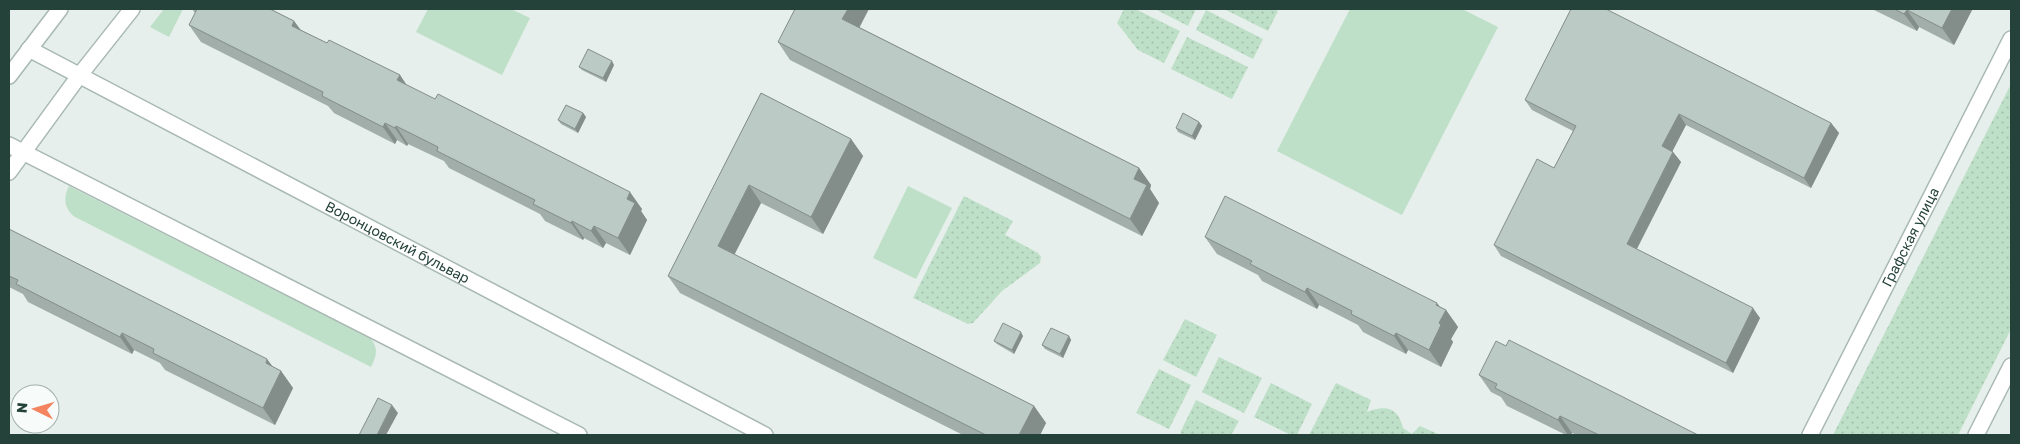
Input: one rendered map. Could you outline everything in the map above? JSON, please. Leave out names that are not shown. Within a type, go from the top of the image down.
[{"type":"street","points":[[9,76],[60,9]]},
{"type":"street","points":[[9,172],[79,76],[132,9]]},
{"type":"street","name":"Графская улица","points":[[1810,435],[2011,39]]},
{"type":"street","name":"Воронцовский бульвар","points":[[29,49],[765,435]]},
{"type":"street","points":[[9,145],[579,435]]},
{"type":"street","points":[[1976,435],[2011,366]]},
{"type":"green space","points":[[164,9],[183,9],[169,37],[150,27]]},
{"type":"green space","points":[[428,9],[511,9],[530,18],[502,75],[416,32]]},
{"type":"green space","points":[[1124,9],[1135,9],[1180,31],[1164,63],[1138,50],[1117,23]]},
{"type":"green space","points":[[1155,9],[1196,9],[1188,26]]},
{"type":"green space","points":[[1224,9],[1273,9],[1278,11],[1268,31]]},
{"type":"green space","points":[[1350,9],[1462,9],[1498,27],[1402,215],[1277,151]]},
{"type":"green space","points":[[1206,10],[1263,39],[1253,59],[1196,30]]},
{"type":"green space","points":[[1187,37],[1248,67],[1232,99],[1171,69]]},
{"type":"green space","points":[[2011,84],[2011,329],[1958,435],[1833,435]]},
{"type":"green space","points":[[69,186],[371,339],[376,353],[371,367],[75,217],[67,207],[65,199]]},
{"type":"green space","points":[[908,186],[952,208],[916,279],[873,258]]},
{"type":"green space","points":[[964,196],[1013,221],[1005,235],[1038,253],[1041,257],[1040,263],[1002,291],[973,323],[968,324],[913,298]]},
{"type":"green space","points":[[1185,319],[1217,335],[1196,377],[1163,360]]},
{"type":"green space","points":[[1219,357],[1262,378],[1244,413],[1202,392]]},
{"type":"green space","points":[[1159,369],[1191,385],[1169,429],[1136,413]]},
{"type":"green space","points":[[1271,383],[1312,404],[1297,435],[1291,435],[1254,417]]},
{"type":"green space","points":[[1336,383],[1371,400],[1367,412],[1385,408],[1394,412],[1401,421],[1403,428],[1412,434],[1420,426],[1440,435],[1309,435]]},
{"type":"green space","points":[[1196,400],[1239,421],[1231,435],[1184,435],[1180,433]]},
{"type":"building","points":[[197,9],[270,9],[294,21],[292,26],[327,43],[329,40],[400,75],[397,80],[435,99],[438,94],[630,192],[627,199],[635,203],[618,238],[594,226],[591,231],[572,221],[571,223],[533,204],[535,200],[437,151],[438,147],[396,126],[395,128],[385,123],[383,127],[322,96],[323,92],[189,25]]},
{"type":"building","points":[[795,9],[848,9],[842,19],[1139,168],[1134,179],[1147,185],[1130,219],[778,42]]},
{"type":"building","points":[[1571,9],[1606,9],[1831,123],[1804,178],[1679,114],[1662,146],[1673,152],[1627,244],[1753,308],[1726,363],[1494,245],[1537,159],[1554,168],[1576,126],[1525,100]]},
{"type":"building","points":[[1894,9],[1952,9],[1942,28],[1907,10],[1904,14]]},
{"type":"building","points":[[588,49],[612,61],[603,78],[579,67]]},
{"type":"building","points":[[761,93],[851,139],[811,217],[749,185],[718,246],[1034,406],[1019,435],[986,435],[668,276]]},
{"type":"building","points":[[566,105],[583,113],[575,129],[558,120]]},
{"type":"building","points":[[1183,113],[1199,122],[1192,136],[1176,128]]},
{"type":"building","points":[[1225,196],[1437,303],[1436,305],[1446,310],[1429,350],[1396,333],[1394,336],[1351,314],[1352,311],[1307,288],[1305,292],[1250,264],[1252,261],[1205,237]]},
{"type":"building","points":[[9,229],[267,359],[266,363],[281,371],[263,408],[153,353],[154,349],[122,333],[120,337],[16,284],[18,280],[9,276]]},
{"type":"building","points":[[1003,323],[1021,332],[1012,350],[994,341]]},
{"type":"building","points":[[1051,328],[1069,336],[1060,354],[1042,345]]},
{"type":"building","points":[[1509,340],[1698,435],[1599,435],[1560,416],[1558,420],[1495,388],[1497,384],[1479,375],[1496,341],[1506,346]]},
{"type":"building","points":[[378,398],[392,405],[377,435],[359,435]]}]
